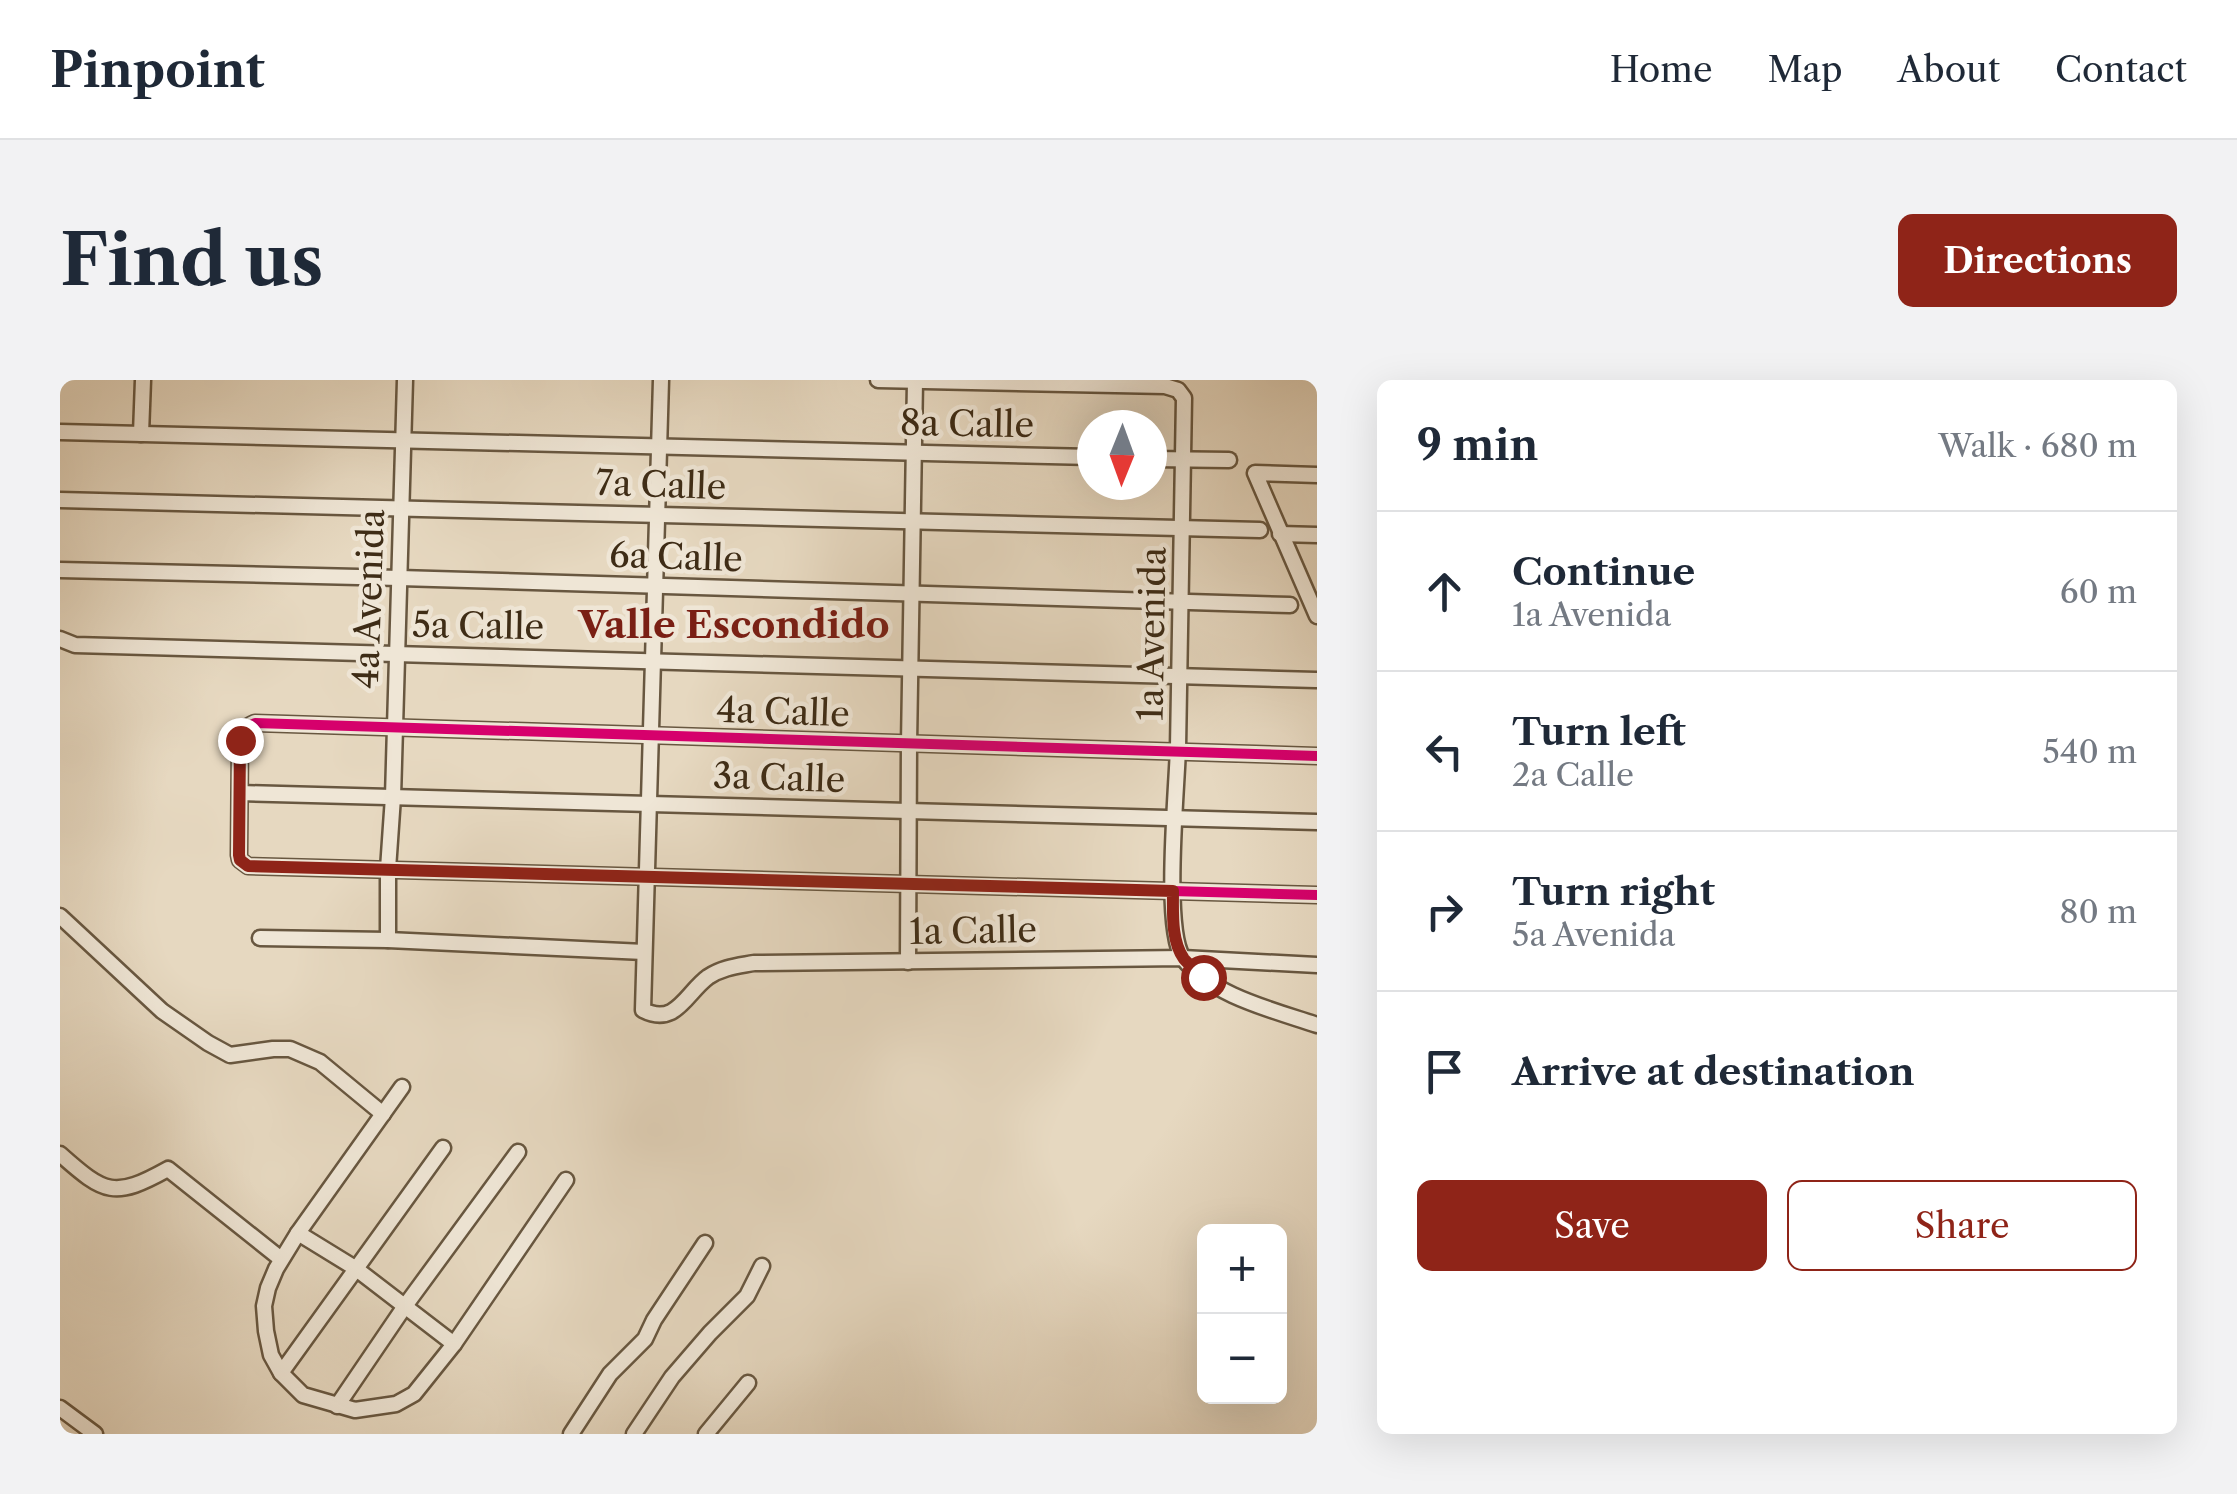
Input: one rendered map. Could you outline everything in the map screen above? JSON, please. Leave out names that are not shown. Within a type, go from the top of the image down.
[{"type":"street","points":[[141,434],[143,380]]},
{"type":"street","name":"4a Avenida","points":[[388,940],[406,380]]},
{"type":"street","points":[[260,938],[644,952],[660,380]]},
{"type":"street","points":[[878,380],[915,381],[908,962]]},
{"type":"street","name":"1a Avenida","points":[[915,381],[1165,386],[1178,390],[1184,398],[1173,891],[1173,919],[1183,958]]},
{"type":"street","name":"8a Calle","points":[[60,432],[1077,458]]},
{"type":"street","points":[[1167,459],[1229,460]]},
{"type":"street","points":[[1315,608],[1255,473],[1317,475]]},
{"type":"street","name":"7a Calle","points":[[60,500],[1260,530]]},
{"type":"street","points":[[1280,534],[1317,535]]},
{"type":"street","name":"6a Calle","points":[[60,570],[1290,604]]},
{"type":"street","name":"5a Calle","points":[[60,639],[75,645],[653,658],[1316,680]]},
{"type":"street","name":"4a Calle","points":[[240,793],[240,740],[247,726],[255,724],[1317,756]]},
{"type":"street","points":[[240,793],[239,855],[248,866],[1317,895]]},
{"type":"street","name":"3a Calle","points":[[240,793],[1317,822]]},
{"type":"street","points":[[60,916],[162,1011],[208,1043],[230,1055],[290,1049],[320,1062],[383,1114]]},
{"type":"street","name":"1a Calle","points":[[644,952],[642,1005],[647,1013],[664,1015],[677,1009],[706,979],[725,968],[754,963],[1183,958],[1317,964]]},
{"type":"street","points":[[1183,958],[1218,988],[1317,1024]]},
{"type":"street","points":[[402,1087],[298,1233],[268,1288],[264,1306],[271,1355],[281,1373],[303,1395],[355,1410],[396,1404],[414,1394],[454,1344],[566,1180]]},
{"type":"street","points":[[281,1373],[443,1148]]},
{"type":"street","points":[[336,1406],[518,1152]]},
{"type":"street","points":[[60,1154],[108,1189],[136,1187],[168,1169],[282,1260]]},
{"type":"street","points":[[298,1233],[355,1268],[454,1344]]},
{"type":"street","points":[[571,1434],[610,1374],[644,1339],[704,1244]]},
{"type":"street","points":[[634,1434],[672,1377],[746,1296],[762,1266]]},
{"type":"street","points":[[706,1434],[748,1383]]},
{"type":"street","points":[[60,1408],[95,1434]]},
{"type":"cycle path","points":[[1317,756],[255,723],[245,729],[240,740],[239,855],[248,866],[1317,895]]},
{"type":"district","name":"Valle Escondido","points":[[734,625]]},
{"type":"route","points":[[240,740],[239,855],[248,866],[1173,891],[1177,944],[1183,958],[1203,977]]}]
